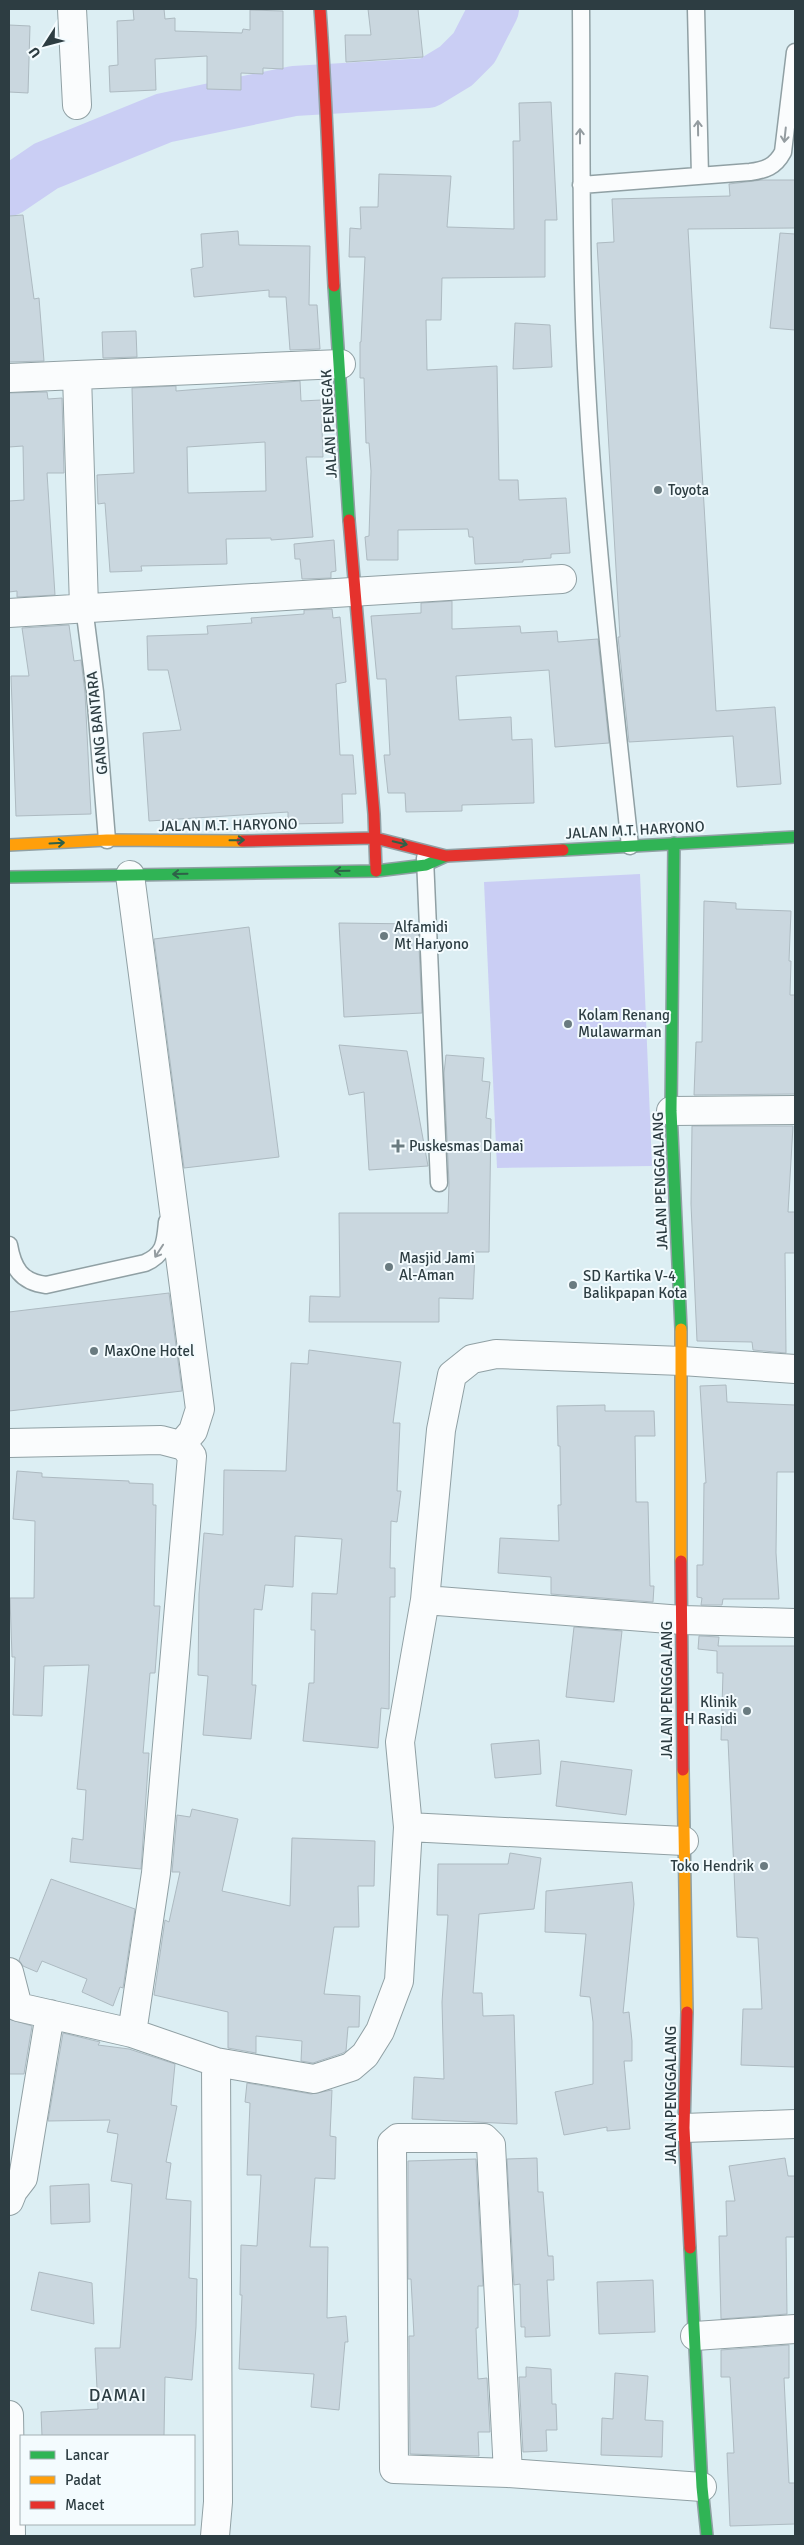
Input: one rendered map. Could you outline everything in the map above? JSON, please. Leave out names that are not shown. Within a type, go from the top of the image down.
[{"type":"street","points":[[72,9],[77,105]]},
{"type":"street","name":"JALAN PENEGAK","points":[[320,9],[327,167],[353,591],[375,838],[376,871]]},
{"type":"street","points":[[9,378],[340,364]]},
{"type":"street","points":[[77,375],[84,607]]},
{"type":"street","points":[[9,613],[562,579]]},
{"type":"street","name":"JALAN M.T. HARYONO","points":[[9,876],[376,871],[426,865],[446,856],[795,837]]},
{"type":"street","name":"JALAN M.T. HARYONO","points":[[9,845],[107,840],[172,842],[375,838],[424,848],[446,856]]},
{"type":"street","name":"JALAN PENGGALANG","points":[[674,843],[672,1111],[682,1361],[684,1842],[688,1980],[684,2128],[702,2487],[707,2536]]},
{"type":"street","points":[[125,875],[200,1408],[193,1431],[181,1445]]},
{"type":"street","points":[[672,1111],[795,1110]]},
{"type":"street","points":[[9,1972],[13,2007],[132,2033],[216,2062],[314,2079],[351,2067],[365,2054],[380,2031],[399,1981],[408,1827],[400,1742],[425,1600],[441,1430],[452,1375],[472,1359],[496,1354],[682,1361],[795,1369]]},
{"type":"street","points":[[9,1443],[161,1440],[181,1445],[192,1456],[156,1873],[132,2033]]},
{"type":"street","points":[[425,1600],[682,1620],[795,1623]]},
{"type":"street","points":[[408,1827],[684,1842]]},
{"type":"street","points":[[9,2201],[13,2191],[23,2178],[50,2014]]},
{"type":"street","points":[[215,2536],[218,2502],[216,2062]]},
{"type":"street","points":[[684,2128],[795,2124]]},
{"type":"street","points":[[508,2473],[491,2145],[484,2138],[398,2138],[392,2143],[394,2469],[508,2473],[702,2487]]},
{"type":"street","points":[[694,2336],[795,2329]]},
{"type":"street","points":[[9,2415],[11,2534]]},
{"type":"lane","points":[[581,9],[581,184],[585,347],[602,583],[630,846]]},
{"type":"lane","points":[[696,9],[700,176]]},
{"type":"lane","points":[[581,184],[761,171],[778,162],[785,141],[789,90],[795,52]]},
{"type":"lane","name":"GANG BANTARA","points":[[84,607],[95,692],[107,840]]},
{"type":"lane","points":[[424,848],[439,1183]]},
{"type":"lane","points":[[9,1245],[13,1264],[20,1274],[32,1282],[46,1285],[145,1263],[156,1258],[161,1252],[165,1240],[167,1223],[125,875]]},
{"type":"water","name":"Kolam Renang Mulawarman","points":[[640,874],[652,1166],[497,1168],[484,882]]},
{"type":"building","points":[[133,9],[164,9],[165,19],[175,18],[175,31],[242,33],[243,29],[250,30],[250,10],[283,11],[283,69],[263,68],[263,74],[241,73],[241,90],[207,89],[207,56],[155,59],[156,90],[110,92],[109,66],[118,65],[117,21],[134,20]]},
{"type":"building","points":[[368,9],[418,9],[423,57],[346,62],[345,35],[371,35]]},
{"type":"building","points":[[9,25],[30,26],[28,93],[9,92]]},
{"type":"building","points":[[551,102],[557,220],[545,220],[545,277],[442,278],[441,320],[426,320],[427,370],[497,366],[499,480],[518,480],[519,500],[566,498],[570,553],[551,554],[551,558],[523,560],[523,562],[475,564],[473,537],[469,537],[468,529],[398,530],[398,560],[367,560],[365,537],[369,536],[371,471],[369,443],[366,443],[364,378],[360,378],[365,257],[349,257],[350,228],[361,229],[360,207],[378,207],[379,174],[451,176],[447,227],[514,229],[513,141],[520,141],[519,103]]},
{"type":"building","name":"Toyota","points":[[762,180],[795,180],[795,228],[688,229],[716,711],[775,707],[781,784],[737,787],[733,736],[629,742],[618,637],[620,637],[597,243],[614,242],[612,199],[730,196],[729,184]]},
{"type":"building","points":[[23,215],[34,299],[39,298],[44,361],[9,362],[9,216]]},
{"type":"building","points":[[238,231],[239,245],[310,246],[309,305],[317,305],[320,349],[290,350],[286,297],[269,297],[269,290],[194,297],[191,269],[203,267],[201,234]]},
{"type":"building","points":[[780,233],[795,234],[795,330],[770,328]]},
{"type":"building","points":[[515,323],[550,325],[552,367],[513,369]]},
{"type":"building","points":[[136,331],[137,357],[103,358],[102,332]]},
{"type":"building","points":[[300,381],[301,401],[321,400],[323,457],[306,457],[313,537],[271,540],[271,538],[226,539],[227,564],[141,566],[142,571],[110,572],[105,503],[98,504],[97,475],[134,473],[132,388],[176,386],[176,391]],"holes":[[[265,442],[266,491],[188,493],[187,447]]]},
{"type":"building","points":[[47,392],[48,399],[62,398],[64,473],[47,473],[55,595],[17,597],[17,591],[9,592],[9,501],[24,500],[23,446],[9,447],[9,393]]},
{"type":"building","points":[[334,540],[336,571],[331,572],[331,578],[302,579],[300,559],[295,559],[294,544]]},
{"type":"building","points":[[452,601],[452,629],[520,626],[521,633],[557,631],[558,642],[598,639],[609,743],[555,747],[549,670],[456,676],[459,720],[511,717],[512,740],[532,739],[534,803],[462,805],[462,811],[406,812],[405,793],[388,793],[384,755],[390,755],[386,679],[377,679],[371,616],[421,613],[421,603]]},
{"type":"building","points":[[332,609],[333,618],[340,617],[346,682],[336,684],[340,755],[353,755],[356,794],[342,794],[343,823],[288,824],[288,812],[149,821],[143,733],[181,730],[168,670],[148,670],[147,636],[208,634],[207,626],[252,623],[251,618],[304,614],[304,610]]},
{"type":"building","points":[[69,625],[74,661],[81,660],[85,693],[91,814],[16,816],[11,676],[29,676],[22,628]]},
{"type":"building","points":[[704,901],[736,903],[736,909],[791,911],[789,961],[791,961],[790,995],[795,995],[795,1094],[694,1095],[696,1042],[702,1042]]},
{"type":"building","points":[[339,923],[418,924],[422,1013],[344,1017]]},
{"type":"building","points":[[249,927],[279,1157],[184,1168],[154,939]]},
{"type":"building","points":[[339,1045],[407,1051],[428,1166],[369,1170],[364,1092],[349,1095]]},
{"type":"building","points":[[446,1055],[484,1058],[482,1081],[490,1082],[486,1118],[491,1119],[489,1252],[475,1252],[473,1299],[439,1298],[439,1322],[309,1322],[310,1296],[340,1297],[339,1213],[448,1213],[449,1183],[444,1073]]},
{"type":"building","points":[[692,1126],[793,1126],[788,1212],[795,1212],[795,1253],[785,1253],[786,1353],[753,1350],[752,1342],[697,1341],[691,1204]]},
{"type":"building","name":"MaxOne Hotel","points":[[169,1293],[182,1391],[9,1411],[9,1312]]},
{"type":"building","points":[[309,1350],[401,1362],[393,1423],[400,1423],[397,1491],[401,1491],[397,1522],[391,1521],[390,1568],[395,1568],[395,1597],[390,1597],[389,1709],[381,1708],[378,1748],[303,1741],[309,1683],[314,1683],[315,1630],[311,1630],[312,1593],[337,1594],[342,1539],[295,1536],[293,1587],[265,1585],[262,1610],[254,1609],[252,1685],[256,1685],[251,1739],[203,1735],[208,1676],[198,1675],[199,1594],[204,1533],[223,1535],[224,1470],[286,1471],[291,1363],[308,1364]]},
{"type":"building","points":[[726,1385],[727,1402],[795,1405],[795,1472],[777,1472],[776,1553],[779,1599],[723,1599],[722,1605],[701,1605],[702,1598],[697,1597],[697,1565],[703,1565],[704,1483],[706,1483],[700,1386]]},
{"type":"building","points":[[605,1405],[605,1411],[654,1411],[655,1436],[635,1436],[636,1502],[648,1502],[650,1586],[654,1586],[653,1602],[551,1594],[551,1577],[498,1573],[500,1538],[559,1541],[558,1505],[561,1505],[557,1406]]},
{"type":"building","points":[[17,1471],[42,1473],[42,1477],[153,1484],[153,1505],[156,1505],[154,1606],[160,1606],[155,1673],[150,1673],[143,1753],[149,1753],[141,1869],[70,1862],[72,1838],[83,1840],[86,1790],[77,1789],[89,1665],[44,1666],[42,1716],[13,1715],[15,1657],[12,1657],[10,1598],[34,1598],[35,1521],[13,1519]]},
{"type":"building","points":[[574,1627],[622,1631],[614,1702],[566,1697]]},
{"type":"building","points":[[699,1636],[719,1637],[718,1646],[795,1646],[795,2067],[741,2065],[743,2009],[762,2009],[758,1938],[737,1937],[728,1740],[721,1740],[723,1673],[717,1673],[717,1651],[698,1649]]},
{"type":"building","points":[[539,1740],[541,1774],[495,1778],[491,1744]]},
{"type":"building","points":[[561,1761],[632,1770],[626,1815],[556,1806]]},
{"type":"building","points":[[192,1809],[238,1819],[222,1891],[290,1906],[292,1838],[375,1841],[374,1886],[358,1886],[359,1927],[334,1927],[324,1994],[360,1996],[359,2027],[348,2027],[346,2051],[343,2053],[313,2063],[301,2061],[302,2041],[256,2036],[256,2053],[228,2048],[228,2012],[154,1995],[165,1920],[169,1922],[180,1872],[172,1872],[177,1815],[190,1817]]},
{"type":"building","points":[[510,1853],[541,1858],[534,1909],[479,1914],[473,1993],[482,1993],[483,2016],[514,2015],[517,2124],[412,2119],[414,2077],[444,2079],[442,2002],[448,1915],[437,1915],[438,1864],[508,1864]]},
{"type":"building","points":[[51,1879],[135,1909],[123,1988],[120,1987],[113,2006],[82,1992],[87,1979],[42,1961],[37,1972],[23,1966],[19,1960]]},
{"type":"building","points":[[632,1882],[634,1904],[623,2013],[629,2012],[632,2041],[632,2061],[624,2061],[630,2129],[607,2131],[607,2127],[564,2135],[555,2092],[593,2084],[593,2022],[590,1997],[580,1996],[586,1934],[545,1932],[546,1891]]},
{"type":"building","points":[[9,2019],[32,2026],[24,2074],[9,2074]]},
{"type":"building","points":[[63,2033],[100,2042],[98,2045],[129,2049],[175,2064],[171,2105],[177,2106],[166,2162],[171,2163],[166,2199],[191,2201],[189,2278],[197,2279],[196,2327],[192,2380],[165,2377],[164,2435],[42,2435],[41,2412],[98,2409],[95,2348],[120,2348],[132,2184],[111,2181],[118,2134],[107,2132],[110,2120],[48,2121]]},
{"type":"building","points":[[247,2083],[311,2094],[332,2090],[330,2136],[336,2137],[335,2179],[315,2178],[310,2247],[328,2247],[327,2318],[346,2316],[348,2342],[345,2342],[339,2410],[311,2407],[314,2374],[239,2369],[242,2295],[240,2295],[241,2245],[257,2246],[261,2175],[247,2175],[250,2103],[245,2102]]},
{"type":"building","points":[[537,2158],[538,2192],[543,2192],[548,2256],[553,2256],[554,2280],[547,2280],[550,2336],[525,2337],[525,2327],[521,2327],[520,2284],[514,2285],[507,2159]]},
{"type":"building","points":[[785,2158],[788,2176],[795,2176],[795,2237],[786,2237],[787,2314],[721,2319],[719,2236],[727,2236],[726,2201],[735,2201],[729,2166]]},
{"type":"building","points":[[476,2159],[483,2286],[478,2286],[478,2328],[476,2328],[478,2379],[487,2378],[490,2432],[478,2432],[479,2456],[410,2454],[409,2336],[414,2336],[411,2279],[408,2279],[408,2161]]},
{"type":"building","points":[[89,2184],[90,2222],[51,2224],[50,2186]]},
{"type":"building","points":[[39,2272],[92,2283],[94,2324],[31,2310]]},
{"type":"building","points":[[653,2280],[655,2332],[599,2334],[597,2282]]},
{"type":"building","points":[[789,2345],[789,2378],[784,2378],[789,2483],[795,2483],[795,2524],[730,2526],[727,2453],[734,2453],[730,2377],[721,2377],[721,2350]]},
{"type":"building","points":[[526,2367],[551,2369],[552,2404],[556,2404],[557,2430],[546,2430],[547,2451],[523,2452],[519,2377],[526,2377]]},
{"type":"building","points":[[615,2373],[648,2376],[645,2420],[663,2421],[662,2457],[601,2455],[602,2418],[613,2419]]},
{"type":"waterway","points":[[9,191],[46,166],[164,118],[294,91],[428,83],[456,66],[474,48],[494,9]]},
{"type":"traffic: fast","points":[[334,286],[349,520]]},
{"type":"traffic: fast","points":[[563,850],[795,837]]},
{"type":"traffic: fast","points":[[674,843],[671,1111],[681,1329]]},
{"type":"traffic: fast","points":[[9,877],[376,871],[426,865],[446,856]]},
{"type":"traffic: fast","points":[[690,2248],[702,2487],[707,2536]]},
{"type":"traffic: slow","points":[[9,845],[107,840],[242,841]]},
{"type":"traffic: slow","points":[[681,1329],[681,1561]]},
{"type":"traffic: slow","points":[[683,1770],[687,2012]]},
{"type":"traffic: jam","points":[[320,9],[334,286]]},
{"type":"traffic: jam","points":[[349,520],[374,814],[376,871]]},
{"type":"traffic: jam","points":[[242,841],[375,838],[446,856],[563,850]]},
{"type":"traffic: jam","points":[[681,1561],[683,1770]]},
{"type":"traffic: jam","points":[[687,2012],[684,2128],[690,2248]]},
{"type":"place","name":"Toyota","points":[[658,490]]},
{"type":"place","name":"Alfamidi Mt Haryono","points":[[384,936]]},
{"type":"place","name":"Kolam Renang Mulawarman","points":[[568,1024]]},
{"type":"place","name":"Puskesmas Damai","points":[[398,1146]]},
{"type":"place","name":"Masjid Jami Al-Aman","points":[[389,1267]]},
{"type":"place","name":"SD Kartika V-4 Balikpapan Kota","points":[[573,1285]]},
{"type":"place","name":"MaxOne Hotel","points":[[94,1351]]},
{"type":"place","name":"Klinik H Rasidi","points":[[747,1711]]},
{"type":"place","name":"Toko Hendrik","points":[[764,1866]]},
{"type":"district","name":"DAMAI","points":[[118,2395]]}]
